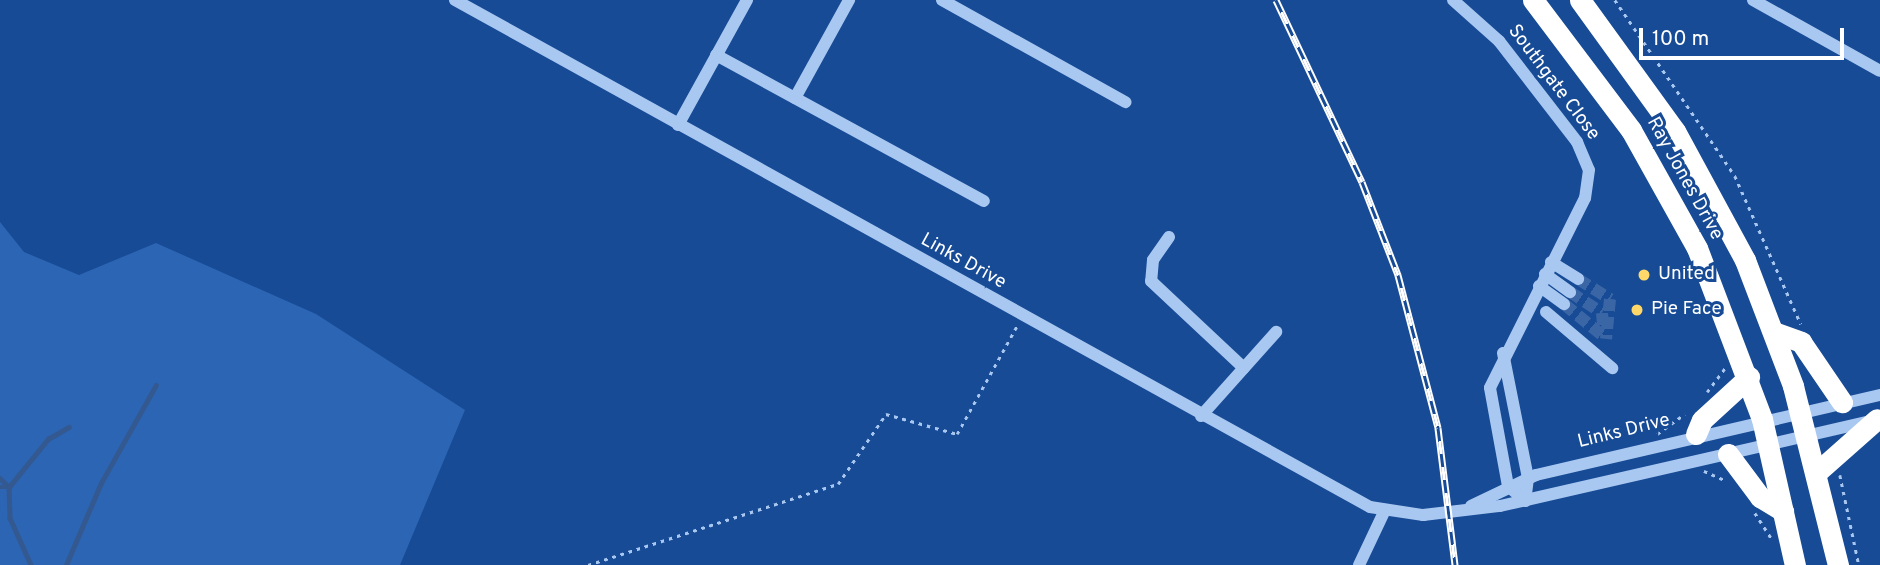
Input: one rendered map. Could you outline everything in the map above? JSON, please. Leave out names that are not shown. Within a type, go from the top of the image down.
[{"type":"highway","name":"Ray Jones Drive","points":[[1533,0],[1588,68],[1656,171],[1737,344],[1770,444],[1795,565]]},
{"type":"highway","name":"Ray Jones Drive","points":[[1580,0],[1692,159],[1774,332],[1799,410],[1838,565]]},
{"type":"highway","points":[[1774,332],[1801,342],[1842,402]]},
{"type":"highway","points":[[1696,434],[1702,420],[1749,377]]},
{"type":"highway","points":[[1816,473],[1879,419]]},
{"type":"highway","points":[[1728,454],[1760,497],[1783,511]]},
{"type":"street","name":"Links Drive","points":[[455,0],[1338,492],[1385,510],[1423,515],[1525,501],[1879,419]]},
{"type":"street","points":[[678,125],[747,0]]},
{"type":"street","points":[[795,98],[849,0]]},
{"type":"street","points":[[943,0],[1125,102]]},
{"type":"street","name":"Southgate Close","points":[[1453,0],[1499,41],[1584,152],[1588,189],[1503,352],[1489,393],[1507,486]]},
{"type":"street","points":[[1760,2],[1880,71]]},
{"type":"street","points":[[716,55],[984,201]]},
{"type":"street","points":[[1169,237],[1153,261],[1151,281],[1244,368]]},
{"type":"street","points":[[1545,274],[1578,279]]},
{"type":"street","points":[[1545,274],[1567,298]]},
{"type":"street","points":[[1546,312],[1612,368]]},
{"type":"street","points":[[1201,416],[1276,332]]},
{"type":"street","points":[[1503,352],[1528,478],[1525,501]]},
{"type":"street","name":"Links Drive","points":[[1465,510],[1507,486],[1528,478],[1649,445],[1799,410],[1880,395]]},
{"type":"street","points":[[1507,486],[1525,501]]},
{"type":"street","points":[[1359,565],[1385,510]]},
{"type":"path","points":[[588,565],[838,484],[886,414],[957,434],[1022,317]]},
{"type":"path","points":[[1703,398],[1737,344]]},
{"type":"path","points":[[1649,445],[1661,428],[1691,411]]},
{"type":"shaded area","points":[[0,222],[24,252],[79,275],[156,243],[316,314],[465,410],[400,565],[0,565]]},
{"type":"waterway","points":[[66,565],[101,483],[156,385]]},
{"type":"waterway","points":[[0,487],[9,487],[48,439],[69,427]]},
{"type":"waterway","points":[[0,478],[9,487],[10,518],[31,565]]},
{"type":"tunnel","points":[[1578,279],[1610,299],[1606,339]]},
{"type":"tunnel","points":[[1570,292],[1602,313],[1603,325]]},
{"type":"tunnel","points":[[1564,304],[1603,336]]},
{"type":"railway","points":[[1276,0],[1362,182],[1398,275],[1438,428],[1455,565]]},
{"type":"place","name":"United","points":[[1644,275]]},
{"type":"place","name":"Pie Face","points":[[1637,310]]}]
